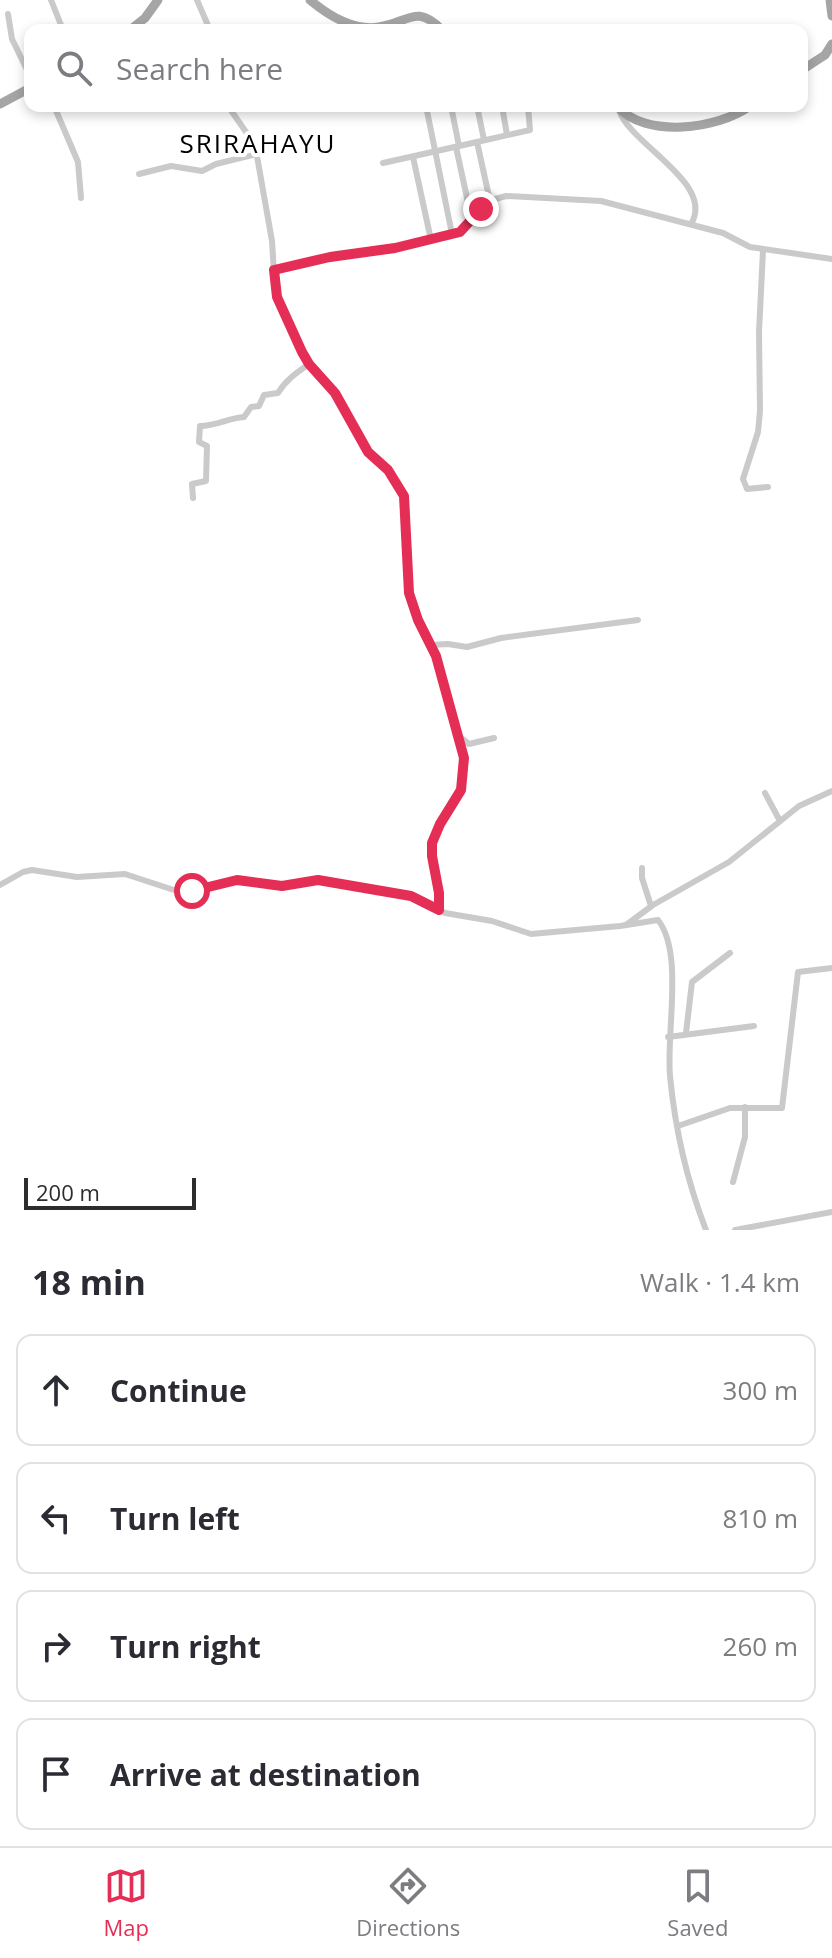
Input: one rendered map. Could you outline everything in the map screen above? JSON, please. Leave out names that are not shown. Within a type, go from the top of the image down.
[{"type":"main road","points":[[138,24],[158,0]]},
{"type":"main road","points":[[310,0],[335,18],[352,24]]},
{"type":"main road","points":[[830,1],[832,16]]},
{"type":"main road","points":[[386,24],[410,16],[421,16],[435,24]]},
{"type":"main road","points":[[808,66],[825,55],[832,44]]},
{"type":"main road","points":[[0,104],[24,91]]},
{"type":"main road","points":[[624,112],[640,122],[678,127],[713,123],[737,112]]},
{"type":"street","points":[[51,0],[61,24]]},
{"type":"street","points":[[197,0],[207,24]]},
{"type":"street","points":[[8,14],[12,39],[24,64]]},
{"type":"street","points":[[57,112],[78,162],[81,198]]},
{"type":"street","points":[[232,112],[251,137],[257,154],[277,297],[309,364],[335,393],[368,452],[388,470],[404,496],[409,593],[440,668],[464,758],[463,786],[432,843],[439,910]]},
{"type":"street","points":[[427,112],[452,234]]},
{"type":"street","points":[[452,112],[472,221]]},
{"type":"street","points":[[478,112],[490,201]]},
{"type":"street","points":[[503,112],[507,135]]},
{"type":"street","points":[[383,163],[531,129],[529,112]]},
{"type":"street","points":[[620,112],[627,127],[664,159],[688,187],[696,210],[691,224]]},
{"type":"street","points":[[139,174],[171,166],[202,171],[216,164],[257,154]]},
{"type":"street","points":[[413,157],[431,240]]},
{"type":"street","points":[[274,270],[330,257],[395,248],[460,232],[490,201],[506,196],[590,199],[723,233],[737,243],[763,250],[832,259]]},
{"type":"street","points":[[763,250],[759,332],[760,411],[758,432],[743,479],[747,489],[768,487]]},
{"type":"street","points":[[193,498],[192,484],[206,481],[207,446],[199,442],[200,426],[219,425],[229,419],[244,417],[251,407],[259,406],[264,395],[278,393],[287,379],[309,364]]},
{"type":"street","points":[[431,645],[467,647],[501,638],[638,620]]},
{"type":"street","points":[[456,734],[469,744],[494,738]]},
{"type":"street","points":[[626,925],[651,906],[729,862],[799,806],[832,791]]},
{"type":"street","points":[[765,793],[780,821]]},
{"type":"street","points":[[642,868],[651,906]]},
{"type":"street","points":[[0,885],[32,870],[77,877],[125,874],[183,893],[237,880],[282,886],[318,880],[411,896],[456,916],[501,923],[531,934],[658,920],[665,934],[673,967],[668,1037],[670,1078],[690,1185],[706,1230]]},
{"type":"street","points":[[686,1033],[692,983],[730,953]]},
{"type":"street","points":[[678,1126],[723,1109],[782,1108],[798,972],[832,968]]},
{"type":"street","points":[[668,1037],[754,1026]]},
{"type":"street","points":[[733,1182],[745,1137],[745,1107]]},
{"type":"street","points":[[735,1230],[782,1226],[832,1212]]},
{"type":"district","name":"SRIRAHAYU","points":[[258,144]]},
{"type":"route","points":[[192,891],[237,880],[282,886],[318,880],[411,896],[439,910],[432,843],[463,786],[464,758],[436,656],[409,593],[404,496],[388,470],[368,452],[335,393],[309,364],[277,297],[273,275],[274,270],[330,257],[395,248],[460,232],[481,209]]}]
